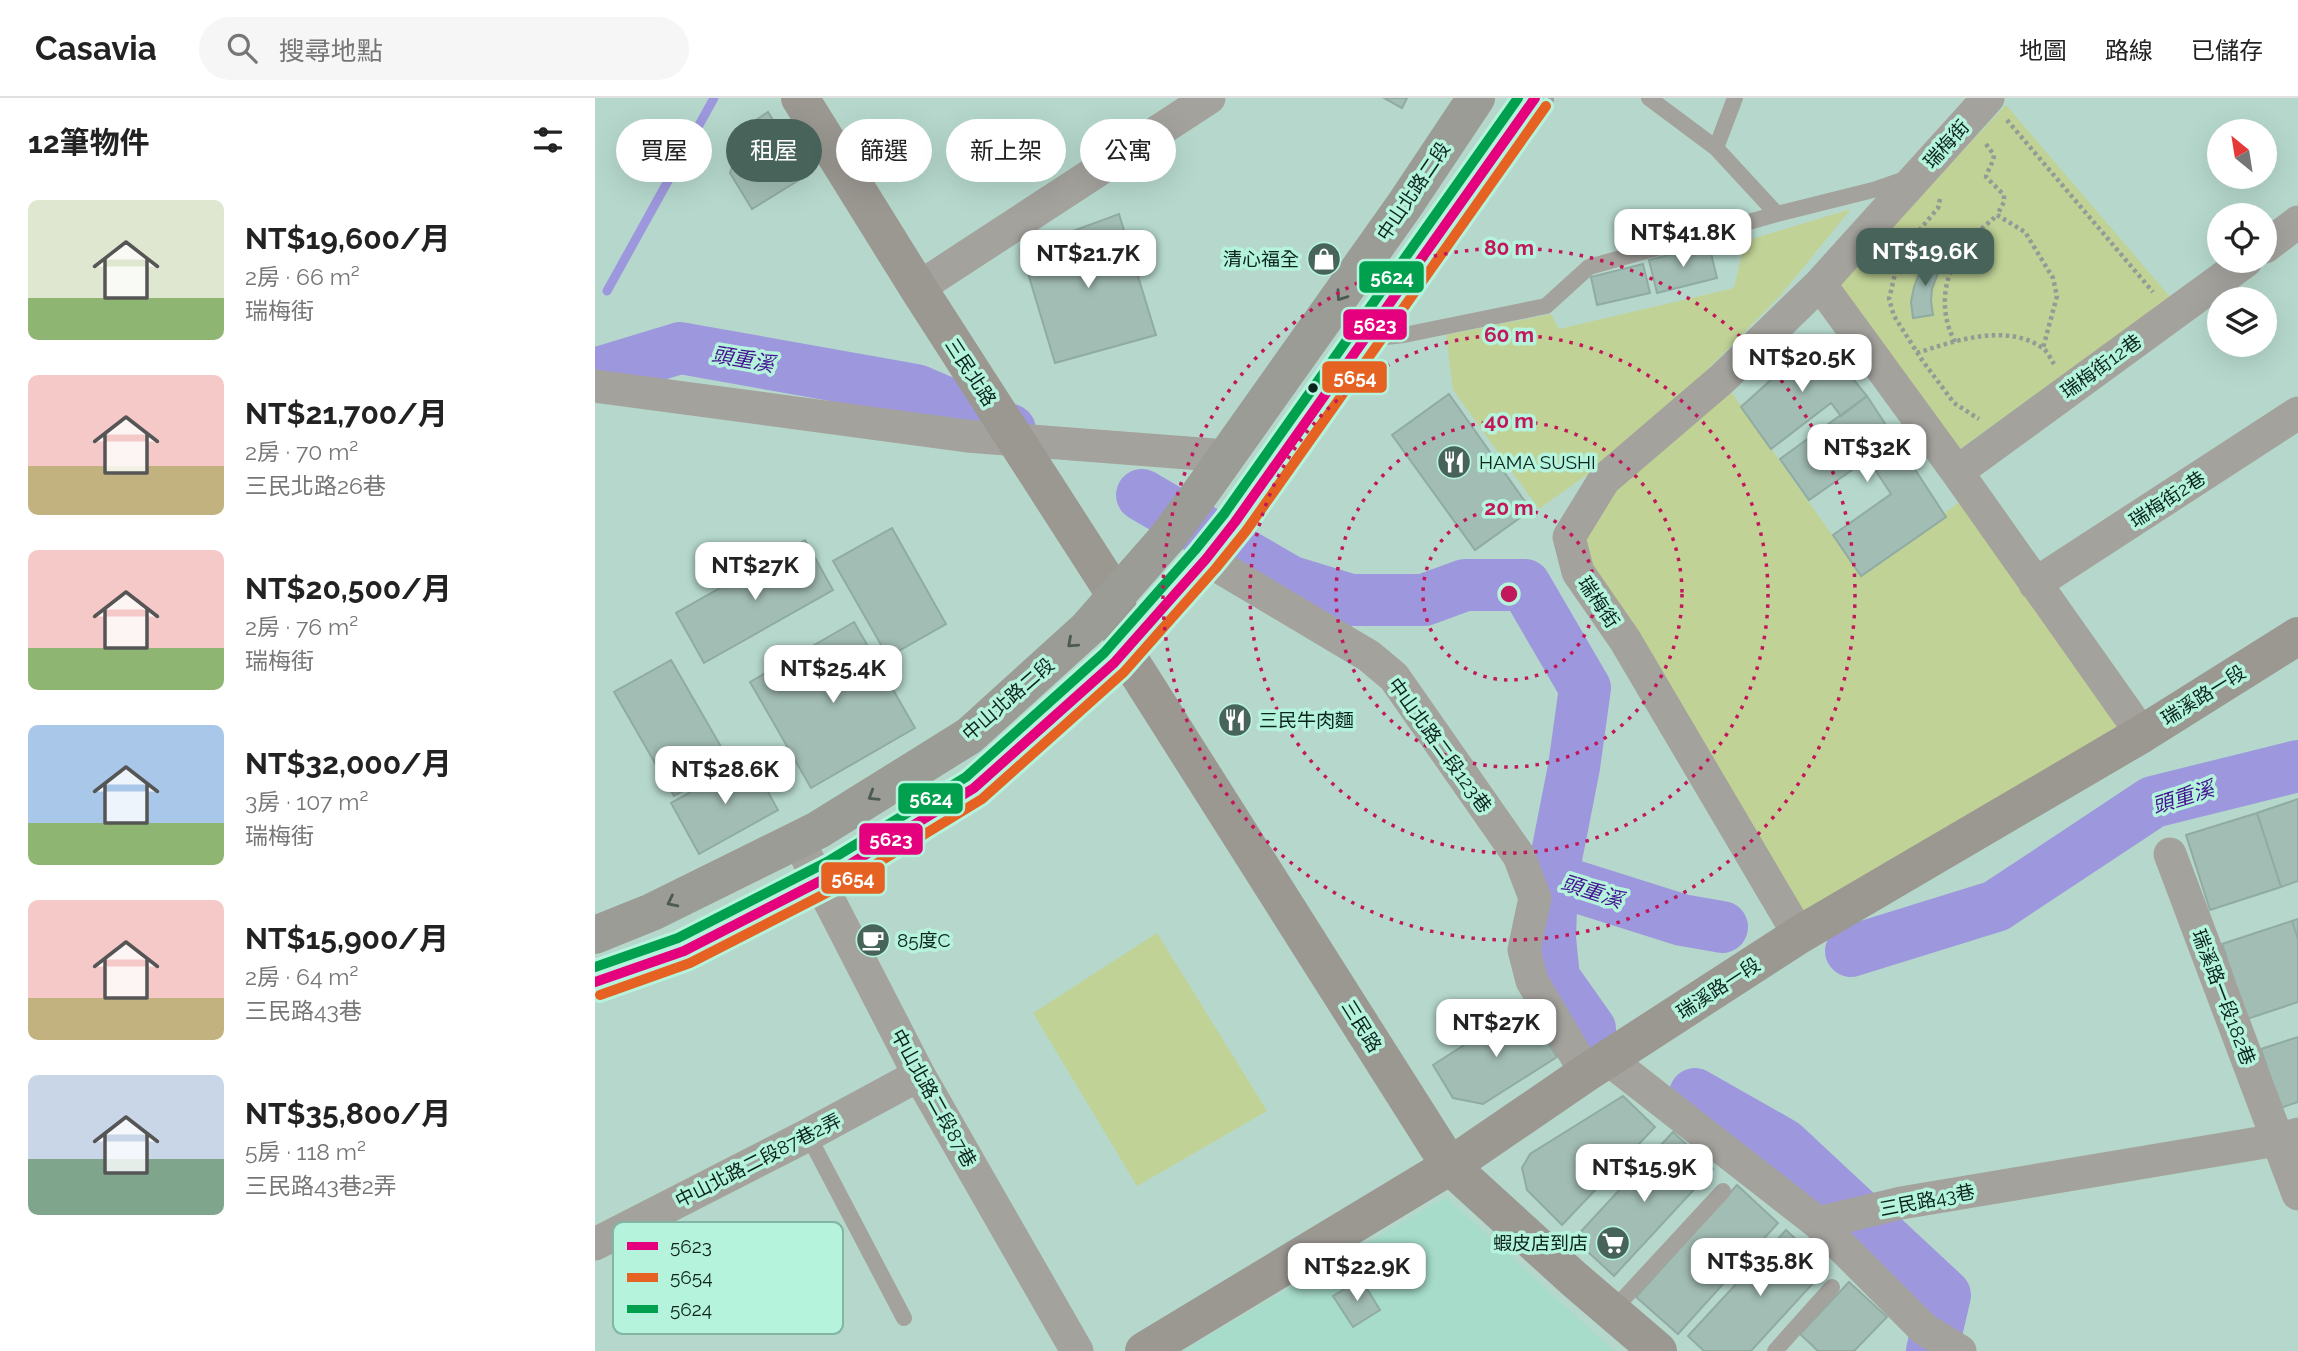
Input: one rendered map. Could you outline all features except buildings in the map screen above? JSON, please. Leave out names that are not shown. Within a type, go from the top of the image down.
[{"type":"main road","name":"中山北路二段","points":[[595,935],[652,912],[818,830],[969,736],[1087,629],[1167,538],[1204,488],[1404,206],[1476,98]]},
{"type":"main road","points":[[595,982],[684,951],[820,881],[974,788],[1114,663],[1235,522],[1535,98]]},
{"type":"street","name":"三民北路","points":[[800,98],[918,288],[1116,596],[1124,651]]},
{"type":"street","points":[[918,288],[1209,98]]},
{"type":"street","name":"瑞梅街","points":[[1799,935],[1625,640],[1578,572],[1569,537],[1604,480],[1722,379],[1930,182],[1993,112]]},
{"type":"street","points":[[2277,238],[2298,222]]},
{"type":"street","name":"瑞梅街12巷","points":[[1957,472],[2229,273]]},
{"type":"street","points":[[1820,284],[2142,734]]},
{"type":"street","points":[[601,387],[967,436],[1227,456]]},
{"type":"street","name":"瑞梅街2巷","points":[[2035,584],[2298,413]]},
{"type":"street","name":"中山北路二段123巷","points":[[1206,559],[1369,656],[1395,677],[1519,856],[1535,898],[1524,950],[1532,981],[1597,1066]]},
{"type":"street","name":"瑞溪路一段","points":[[1145,1351],[1450,1166],[1597,1066],[1799,935],[2142,734],[2298,636]]},
{"type":"street","name":"三民路","points":[[1124,651],[1450,1166],[1658,1351]]},
{"type":"street","name":"中山北路二段87巷","points":[[798,840],[919,1075],[1077,1351]]},
{"type":"street","name":"瑞溪路一段182巷","points":[[2170,854],[2288,1137],[2298,1194]]},
{"type":"street","points":[[1597,1066],[1818,1223],[1924,1329],[1959,1351]]},
{"type":"street","name":"中山北路二段87巷2弄","points":[[638,1222],[919,1075]]},
{"type":"street","name":"三民路43巷","points":[[1818,1223],[1901,1203],[2288,1137]]},
{"type":"street","name":"中山北路二段87巷2弄","points":[[595,1244],[613,1235]]},
{"type":"lane","points":[[1649,98],[1716,148],[1777,214]]},
{"type":"lane","points":[[1716,148],[1735,98]]},
{"type":"lane","points":[[1366,340],[1404,335],[1546,306],[1589,267],[1873,190],[1930,182]]},
{"type":"lane","points":[[808,1135],[904,1318]]},
{"type":"lane","points":[[1612,1311],[1723,1191]]},
{"type":"lane","points":[[1775,1351],[1832,1287]]},
{"type":"path","points":[[1993,112],[2006,118],[2172,314]]},
{"type":"path","points":[[1955,342],[1944,313],[1944,290],[1965,245],[1997,215],[2004,202],[2004,195],[1986,177],[1987,171],[1993,165],[1994,155],[1983,141],[1990,134]]},
{"type":"path","points":[[1930,182],[1938,208],[1911,240],[1896,270],[1889,299],[1893,316],[1954,403],[1981,420],[1988,420]]},
{"type":"path","points":[[1997,215],[2025,232],[2053,278],[2057,296],[2043,348]]},
{"type":"path","points":[[1917,353],[1986,336],[2005,336],[2029,341],[2043,348],[2058,371]]},
{"type":"shaded area","points":[[2006,105],[2171,298],[1957,451],[1837,283]]},
{"type":"shaded area","points":[[1851,209],[1781,295],[1644,434],[1539,509],[1453,390],[1446,335],[1551,314],[1559,329],[1734,288],[1745,241]]},
{"type":"shaded area","points":[[1722,379],[1861,576],[1971,493],[2142,734],[1799,935],[1569,537]]},
{"type":"shaded area","points":[[1157,933],[1267,1111],[1137,1186],[1033,1013]]},
{"type":"shaded area","points":[[1446,1197],[1614,1351],[1182,1351]]},
{"type":"waterway","points":[[607,291],[714,98]]},
{"type":"waterway","name":"頭重溪","points":[[595,374],[680,348],[916,390],[1010,430]]},
{"type":"waterway","name":"頭重溪","points":[[1142,495],[1289,581],[1351,600],[1424,600],[1465,585],[1525,585],[1585,688],[1574,767],[1552,879],[1550,938],[1554,978],[1590,1029]]},
{"type":"waterway","name":"頭重溪","points":[[1851,951],[1996,906],[2153,802],[2298,766]]},
{"type":"waterway","name":"頭重溪","points":[[1552,879],[1682,920],[1722,927]]},
{"type":"waterway","points":[[1695,1094],[1783,1144],[1945,1295],[1932,1351]]},
{"type":"transit line","name":"5624","points":[[595,967],[678,938],[827,862],[966,777],[1104,653],[1224,514],[1518,98]]},
{"type":"transit line","name":"5623","points":[[595,982],[684,951],[834,874],[974,788],[1114,663],[1235,522],[1535,98]]},
{"type":"transit line","name":"5654","points":[[600,995],[690,963],[840,886],[982,799],[1124,672],[1246,531],[1546,106]]},
{"type":"place","name":"清心福全","points":[[1324,259]]},
{"type":"place","name":"HAMA SUSHI","points":[[1454,462]]},
{"type":"place","name":"三民牛肉麵","points":[[1235,720]]},
{"type":"place","name":"85度C","points":[[873,940]]},
{"type":"place","name":"蝦皮店到店","points":[[1613,1243]]}]
